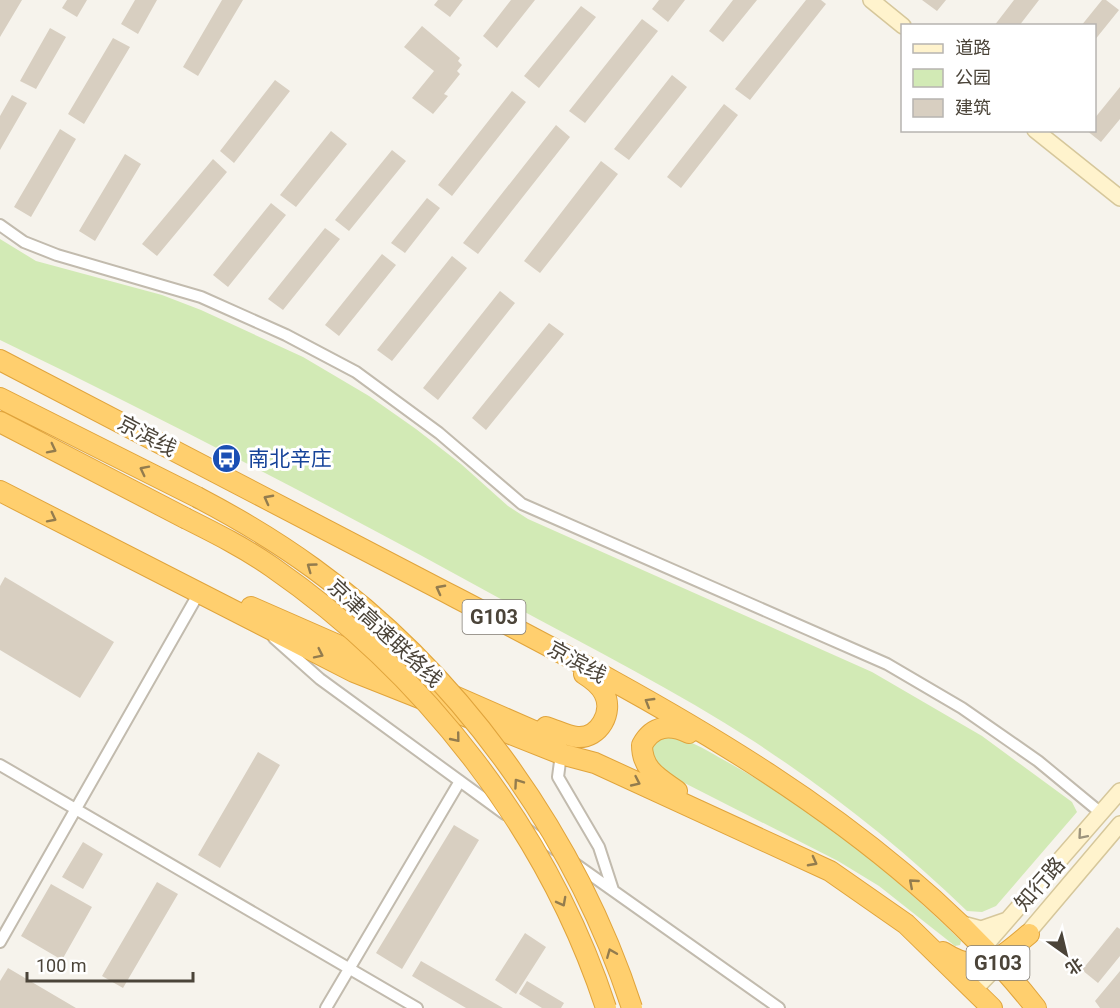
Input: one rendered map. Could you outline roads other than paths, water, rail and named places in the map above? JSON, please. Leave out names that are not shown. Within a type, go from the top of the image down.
[{"type":"highway","name":"京滨线","points":[[0,360],[518,630],[625,688],[761,769],[837,821],[957,922],[993,957],[1036,1008]]},
{"type":"highway","name":"京津高速联络线","points":[[0,398],[197,497],[274,541],[337,586],[412,653],[461,706],[521,787],[575,874],[597,919],[632,1008]]},
{"type":"highway","name":"京津高速联络线","points":[[0,422],[243,548],[300,587],[374,649],[435,713],[480,769],[533,847],[569,914],[606,1008]]},
{"type":"highway","points":[[0,491],[200,591],[258,624],[354,672],[561,754],[595,763]]},
{"type":"highway","points":[[200,591],[235,600],[486,708],[568,746],[595,763],[830,871],[885,907],[964,969],[983,965],[1029,934]]},
{"type":"highway","points":[[486,708],[579,737],[590,735],[604,722],[607,701],[597,684],[532,643],[518,630]]},
{"type":"highway","points":[[714,816],[652,773],[642,755],[642,745],[647,736],[665,727],[675,727],[740,761],[761,769]]},
{"type":"highway","name":"G103","points":[[964,969],[974,990],[992,1008]]},
{"type":"main road","points":[[875,1],[901,24]]},
{"type":"main road","points":[[1038,132],[1120,198]]},
{"type":"main road","name":"知行路","points":[[974,990],[993,957],[1012,916],[1120,791]]},
{"type":"main road","name":"知行路","points":[[1029,934],[1120,824]]},
{"type":"main road","points":[[957,922],[981,929],[995,926],[1012,916]]},
{"type":"street","points":[[0,225],[24,242],[57,255],[201,297],[286,335],[356,372],[439,433],[522,504],[887,664],[971,715],[1038,762],[1101,813]]},
{"type":"street","points":[[0,942],[200,591]]},
{"type":"street","points":[[258,624],[320,679],[779,1008]]},
{"type":"street","points":[[561,754],[558,777],[599,847],[613,891]]},
{"type":"street","points":[[0,765],[417,1008]]},
{"type":"street","points":[[326,1008],[460,781]]},
{"type":"place","name":"南北辛庄","points":[[227,459]]}]
